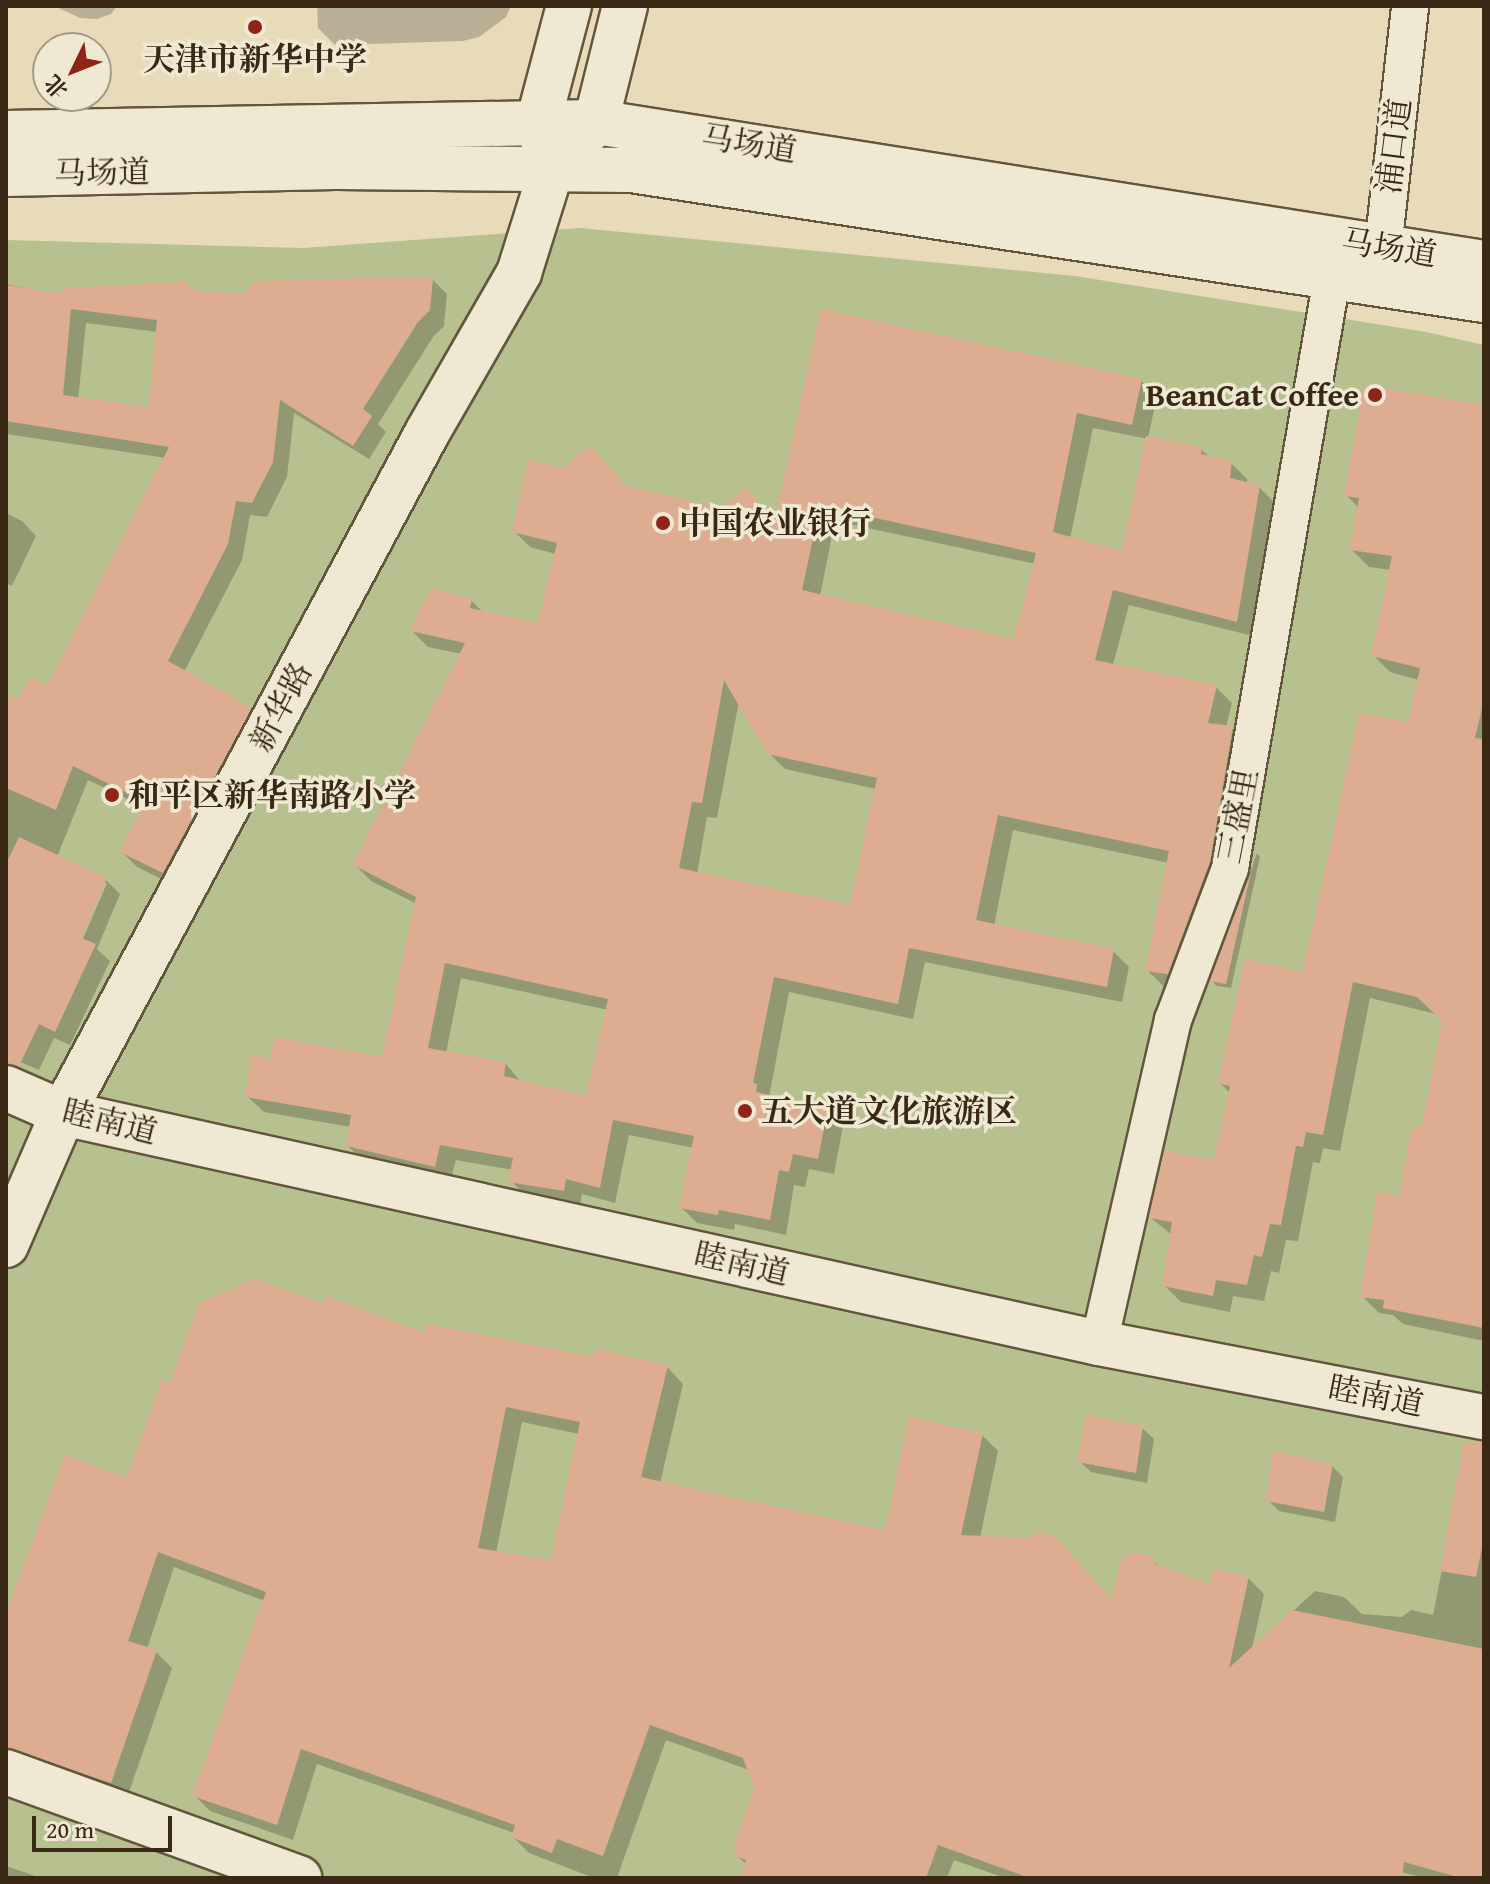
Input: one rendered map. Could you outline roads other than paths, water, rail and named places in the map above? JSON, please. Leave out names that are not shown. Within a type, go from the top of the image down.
[{"type":"main road","points":[[545,136],[596,122],[625,6]]},
{"type":"main road","points":[[449,127],[508,103],[548,59],[566,20]]},
{"type":"main road","name":"新华路","points":[[6,1245],[63,1113],[427,433],[519,273],[566,20]]},
{"type":"main road","points":[[545,136],[615,49]]},
{"type":"main road","name":"马场道","points":[[596,122],[1381,266],[1484,300]]},
{"type":"main road","name":"马场道","points":[[6,133],[449,127],[545,136],[631,170],[1332,278],[1381,266],[1484,263]]},
{"type":"main road","name":"马场道","points":[[6,174],[335,167],[450,169],[545,136]]},
{"type":"main road","name":"睦南道","points":[[6,1088],[63,1113],[1099,1343],[1484,1417]]},
{"type":"main road","points":[[6,1772],[299,1878]]},
{"type":"street","name":"浦口道","points":[[1381,266],[1410,6]]},
{"type":"street","name":"三盛里","points":[[1099,1343],[1173,1020],[1230,868],[1332,278]]},
{"type":"place","name":"天津市新华中学","points":[[255,27]]},
{"type":"place","name":"BeanCat Coffee","points":[[1375,395]]},
{"type":"place","name":"中国农业银行","points":[[663,523]]},
{"type":"place","name":"和平区新华南路小学","points":[[112,795]]},
{"type":"place","name":"五大道文化旅游区","points":[[745,1111]]}]
